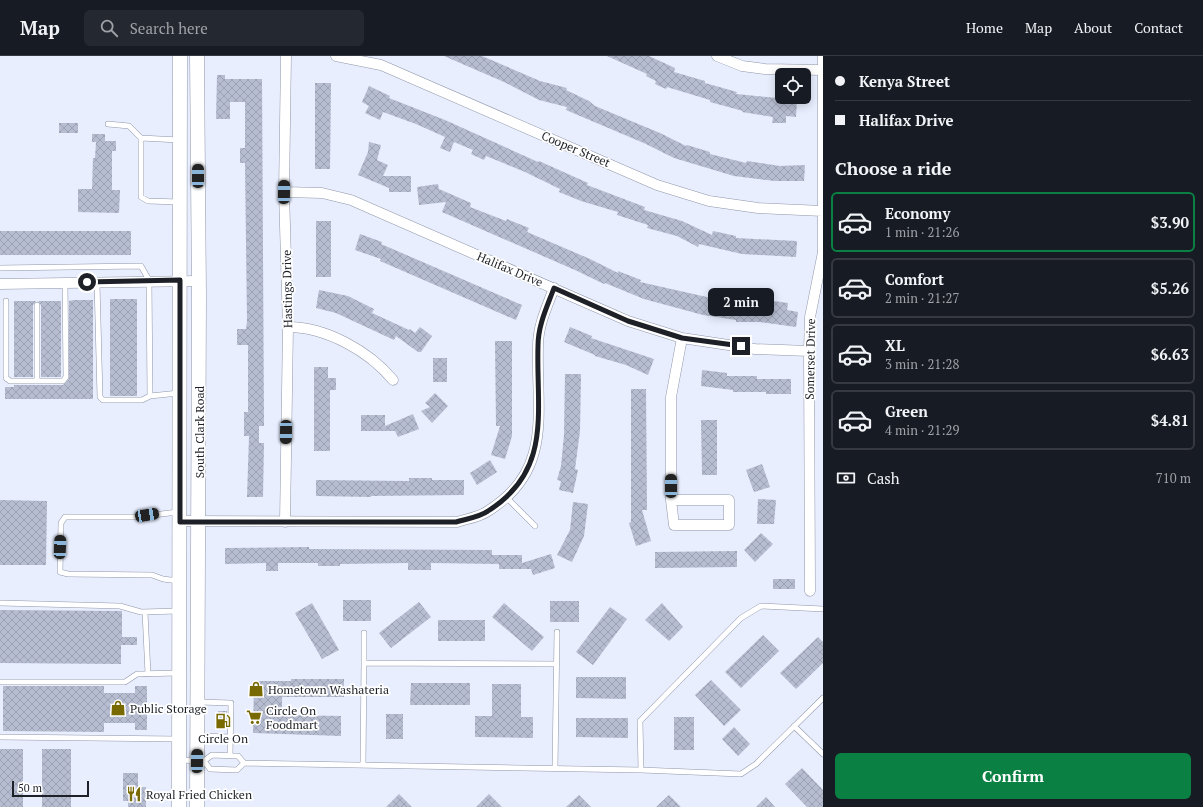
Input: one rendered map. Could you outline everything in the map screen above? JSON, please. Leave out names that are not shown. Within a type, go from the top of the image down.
[{"type":"main road","name":"South Clark Road","points":[[179,807],[180,56]]},
{"type":"main road","name":"South Clark Road","points":[[197,56],[199,281],[198,736],[200,761],[197,807]]},
{"type":"street","name":"Hastings Drive","points":[[285,522],[288,327],[284,192],[286,56]]},
{"type":"street","name":"Cooper Street","points":[[336,56],[381,65],[658,185],[709,201],[758,208],[823,211]]},
{"type":"street","points":[[717,56],[742,66],[757,68],[823,70]]},
{"type":"street","name":"Somerset Drive","points":[[810,591],[809,351],[810,317],[823,252],[823,56]]},
{"type":"street","name":"Halifax Drive","points":[[284,192],[322,193],[351,200],[628,321],[682,338],[755,349],[809,351]]},
{"type":"street","points":[[0,284],[149,280],[199,281]]},
{"type":"street","points":[[180,517],[198,522],[456,522],[487,512],[512,493],[527,471],[537,443],[540,408],[538,345],[541,323],[554,288]]},
{"type":"street","points":[[288,327],[304,327],[324,332],[374,360],[393,380]]},
{"type":"street","points":[[671,500],[729,500],[729,524],[674,525],[671,500],[671,397],[682,338]]},
{"type":"lane","points":[[108,124],[129,126],[141,138],[180,140]]},
{"type":"lane","points":[[141,138],[141,197],[148,201],[180,202]]},
{"type":"lane","points":[[0,268],[141,266],[149,280],[150,396]]},
{"type":"lane","points":[[6,301],[6,378],[10,381],[63,381],[66,377],[65,282]]},
{"type":"lane","points":[[98,282],[100,397],[103,400],[142,400],[150,396],[180,393]]},
{"type":"lane","points":[[37,305],[37,381]]},
{"type":"lane","points":[[506,497],[535,526]]},
{"type":"lane","points":[[180,517],[168,512],[136,517],[65,517],[61,523],[60,572],[68,574],[152,575],[162,579],[180,581]]},
{"type":"lane","points":[[0,603],[120,606],[145,612],[180,611]]},
{"type":"lane","points":[[641,770],[640,721],[741,618],[761,606],[823,609]]},
{"type":"lane","points":[[145,612],[148,674]]},
{"type":"lane","points":[[555,768],[557,632]]},
{"type":"lane","points":[[363,764],[364,633]]},
{"type":"lane","points":[[364,663],[556,664]]},
{"type":"lane","points":[[0,682],[125,682],[137,674],[180,673]]},
{"type":"lane","points":[[179,760],[200,761],[212,755],[238,756],[244,762],[641,770],[741,774],[756,764],[823,698]]},
{"type":"lane","points":[[198,702],[231,702],[230,756]]},
{"type":"lane","points":[[794,726],[823,754]]},
{"type":"lane","points":[[198,736],[231,737]]},
{"type":"lane","points":[[0,737],[179,739]]},
{"type":"lane","points":[[200,761],[210,769],[237,770],[244,762]]},
{"type":"building","points":[[444,56],[482,56],[540,81],[567,88],[566,90],[589,101],[595,106],[660,133],[686,146],[687,145],[710,152],[710,154],[746,163],[747,161],[780,166],[805,165],[804,181],[775,181],[734,176],[674,158],[646,144],[566,110],[567,107],[539,100],[504,82]]},
{"type":"building","points":[[607,56],[649,56],[675,68],[674,72],[737,92],[736,94],[775,98],[775,104],[797,104],[796,117],[786,116],[786,123],[772,123],[773,117],[742,112],[743,111],[710,102],[710,100],[667,87],[666,89],[655,84],[656,81],[646,76],[647,74]]},
{"type":"building","points":[[217,75],[225,75],[225,79],[262,79],[264,426],[259,426],[259,443],[264,443],[263,497],[247,497],[249,436],[244,436],[244,412],[248,412],[248,345],[237,345],[237,329],[246,329],[247,321],[245,163],[240,163],[240,148],[245,148],[245,102],[230,102],[230,119],[216,119]]},
{"type":"building","points":[[315,83],[331,83],[330,169],[315,169]]},
{"type":"building","points":[[369,86],[390,96],[389,98],[445,120],[538,162],[539,161],[588,183],[587,185],[645,207],[644,210],[682,221],[712,235],[713,231],[736,236],[736,238],[797,241],[796,257],[742,254],[699,244],[698,247],[677,236],[647,228],[648,225],[617,215],[618,212],[581,201],[559,192],[560,189],[525,172],[486,156],[484,160],[471,154],[473,150],[454,142],[450,152],[440,148],[445,137],[416,124],[383,112],[380,120],[365,113],[369,106],[362,102]]},
{"type":"building","points":[[59,123],[78,123],[78,133],[59,133]]},
{"type":"building","points":[[92,134],[105,134],[105,141],[116,141],[116,151],[112,151],[112,190],[120,190],[119,213],[78,212],[78,189],[92,189],[93,158],[95,158],[96,142],[92,142]]},
{"type":"building","points":[[369,142],[381,145],[377,160],[388,165],[383,176],[411,176],[411,192],[389,192],[389,188],[358,175],[368,152]]},
{"type":"building","points":[[438,184],[439,189],[471,203],[470,207],[529,228],[527,232],[590,259],[618,273],[618,271],[641,280],[640,282],[729,302],[729,306],[766,306],[767,300],[788,303],[787,310],[798,312],[796,327],[760,322],[736,322],[736,320],[703,315],[644,299],[605,283],[604,284],[442,212],[446,202],[419,205],[417,187]]},
{"type":"building","points":[[316,221],[331,221],[331,277],[316,277]]},
{"type":"building","points":[[0,231],[131,231],[131,255],[0,255]]},
{"type":"building","points":[[360,234],[382,242],[381,244],[522,305],[516,320],[380,261],[381,259],[355,250]]},
{"type":"building","points":[[319,290],[348,296],[374,309],[372,313],[409,330],[410,329],[415,333],[420,327],[432,336],[421,352],[418,352],[396,336],[394,340],[336,313],[316,308]]},
{"type":"building","points":[[110,299],[137,299],[137,396],[110,396]]},
{"type":"building","points":[[93,300],[93,399],[5,399],[5,387],[14,387],[14,385],[63,385],[69,379],[69,301]]},
{"type":"building","points":[[14,301],[36,301],[33,305],[33,377],[14,377]]},
{"type":"building","points":[[38,301],[61,301],[61,377],[41,377],[41,305]]},
{"type":"building","points":[[570,327],[592,336],[591,338],[654,359],[648,375],[626,365],[595,356],[564,342]]},
{"type":"building","points":[[495,341],[512,341],[512,436],[505,459],[491,455],[500,426],[496,426]]},
{"type":"building","points":[[433,358],[447,358],[447,382],[433,382]]},
{"type":"building","points":[[314,367],[328,367],[328,378],[336,378],[336,390],[330,390],[330,451],[314,451]]},
{"type":"building","points":[[702,370],[727,373],[727,376],[757,376],[757,379],[791,379],[791,394],[733,392],[733,390],[701,386]]},
{"type":"building","points":[[565,374],[581,374],[580,431],[575,469],[578,470],[573,493],[559,490],[561,481],[557,480],[561,466],[564,435]]},
{"type":"building","points":[[631,389],[646,389],[647,510],[642,510],[651,541],[636,546],[629,523],[631,522]]},
{"type":"building","points":[[435,393],[448,406],[432,423],[421,411],[430,407],[425,403]]},
{"type":"building","points":[[413,414],[419,429],[398,437],[395,431],[361,431],[361,415],[385,415],[385,426]]},
{"type":"building","points":[[701,420],[717,420],[717,475],[702,475]]},
{"type":"building","points":[[490,460],[497,472],[477,485],[470,473]]},
{"type":"building","points":[[762,464],[770,487],[754,492],[746,470]]},
{"type":"building","points":[[409,478],[464,480],[464,495],[371,497],[316,496],[316,480],[409,481]]},
{"type":"building","points":[[758,499],[776,500],[774,524],[757,524]]},
{"type":"building","points":[[0,500],[47,501],[46,565],[0,565]]},
{"type":"building","points":[[573,502],[588,504],[584,536],[572,562],[557,555],[570,530]]},
{"type":"building","points":[[761,533],[773,544],[755,562],[744,550]]},
{"type":"building","points":[[309,547],[309,549],[492,550],[492,555],[522,555],[522,563],[551,554],[555,568],[533,575],[531,569],[499,569],[499,564],[431,563],[431,570],[408,570],[408,563],[340,564],[340,566],[318,566],[318,563],[278,563],[278,571],[266,571],[266,563],[225,564],[225,548]]},
{"type":"building","points":[[737,551],[737,567],[655,568],[655,552]]},
{"type":"building","points":[[773,579],[795,579],[795,589],[773,589]]},
{"type":"building","points":[[343,600],[371,600],[371,621],[343,621]]},
{"type":"building","points":[[550,601],[579,601],[579,622],[550,622]]},
{"type":"building","points":[[419,602],[431,617],[391,648],[379,633]]},
{"type":"building","points":[[312,603],[339,650],[322,659],[295,613]]},
{"type":"building","points":[[504,603],[544,637],[532,651],[492,617]]},
{"type":"building","points":[[662,603],[683,627],[669,641],[645,620]]},
{"type":"building","points":[[610,607],[627,619],[593,665],[576,652]]},
{"type":"building","points":[[0,610],[122,611],[122,637],[137,637],[137,645],[121,645],[121,664],[0,663]]},
{"type":"building","points":[[438,620],[485,620],[485,641],[438,641]]},
{"type":"building","points":[[763,635],[779,651],[741,688],[725,672]]},
{"type":"building","points":[[818,637],[823,642],[823,663],[796,689],[780,673]]},
{"type":"building","points":[[576,677],[626,677],[626,699],[576,698]]},
{"type":"building","points":[[291,679],[344,679],[344,697],[282,697],[282,715],[341,716],[341,736],[253,733],[254,681],[291,681]]},
{"type":"building","points":[[711,680],[741,710],[724,726],[695,695]]},
{"type":"building","points":[[411,683],[470,683],[470,705],[410,705]]},
{"type":"building","points":[[492,684],[521,684],[521,717],[533,717],[533,738],[475,737],[475,716],[492,716]]},
{"type":"building","points":[[3,686],[104,686],[104,693],[135,693],[135,686],[147,686],[147,730],[135,730],[135,723],[104,723],[104,732],[3,731]]},
{"type":"building","name":"Circle On","points":[[218,711],[227,711],[227,725],[218,725]]},
{"type":"building","points":[[386,714],[403,714],[403,739],[386,739]]},
{"type":"building","points":[[674,717],[694,717],[694,750],[674,750]]},
{"type":"building","points":[[576,718],[628,718],[628,738],[576,737]]},
{"type":"building","points":[[734,727],[750,744],[738,756],[722,739]]},
{"type":"building","points":[[0,749],[23,749],[23,807],[0,807]]},
{"type":"building","points":[[42,749],[71,749],[71,807],[42,807]]},
{"type":"building","points":[[802,768],[823,790],[823,807],[807,807],[785,784]]},
{"type":"building","name":"Royal Fried Chicken","points":[[123,773],[138,773],[138,787],[146,787],[146,807],[128,807],[128,801],[123,801]]},
{"type":"building","points":[[399,794],[412,807],[386,807]]},
{"type":"building","points":[[489,794],[502,807],[476,807]]},
{"type":"building","points":[[579,795],[591,807],[566,807]]},
{"type":"building","points":[[669,795],[681,807],[656,807]]},
{"type":"building","points":[[766,797],[775,807],[756,807]]},
{"type":"place","name":"Hometown Washateria","points":[[256,689]]},
{"type":"place","name":"Public Storage","points":[[118,708]]},
{"type":"place","name":"Circle On Foodmart","points":[[254,717]]},
{"type":"place","name":"Circle On","points":[[223,721]]},
{"type":"place","name":"Royal Fried Chicken","points":[[134,794]]},
{"type":"route","points":[[87,282],[180,280],[180,522],[456,522],[487,512],[512,493],[527,471],[537,443],[540,408],[538,345],[541,323],[554,288],[628,321],[682,338],[741,346]]}]
